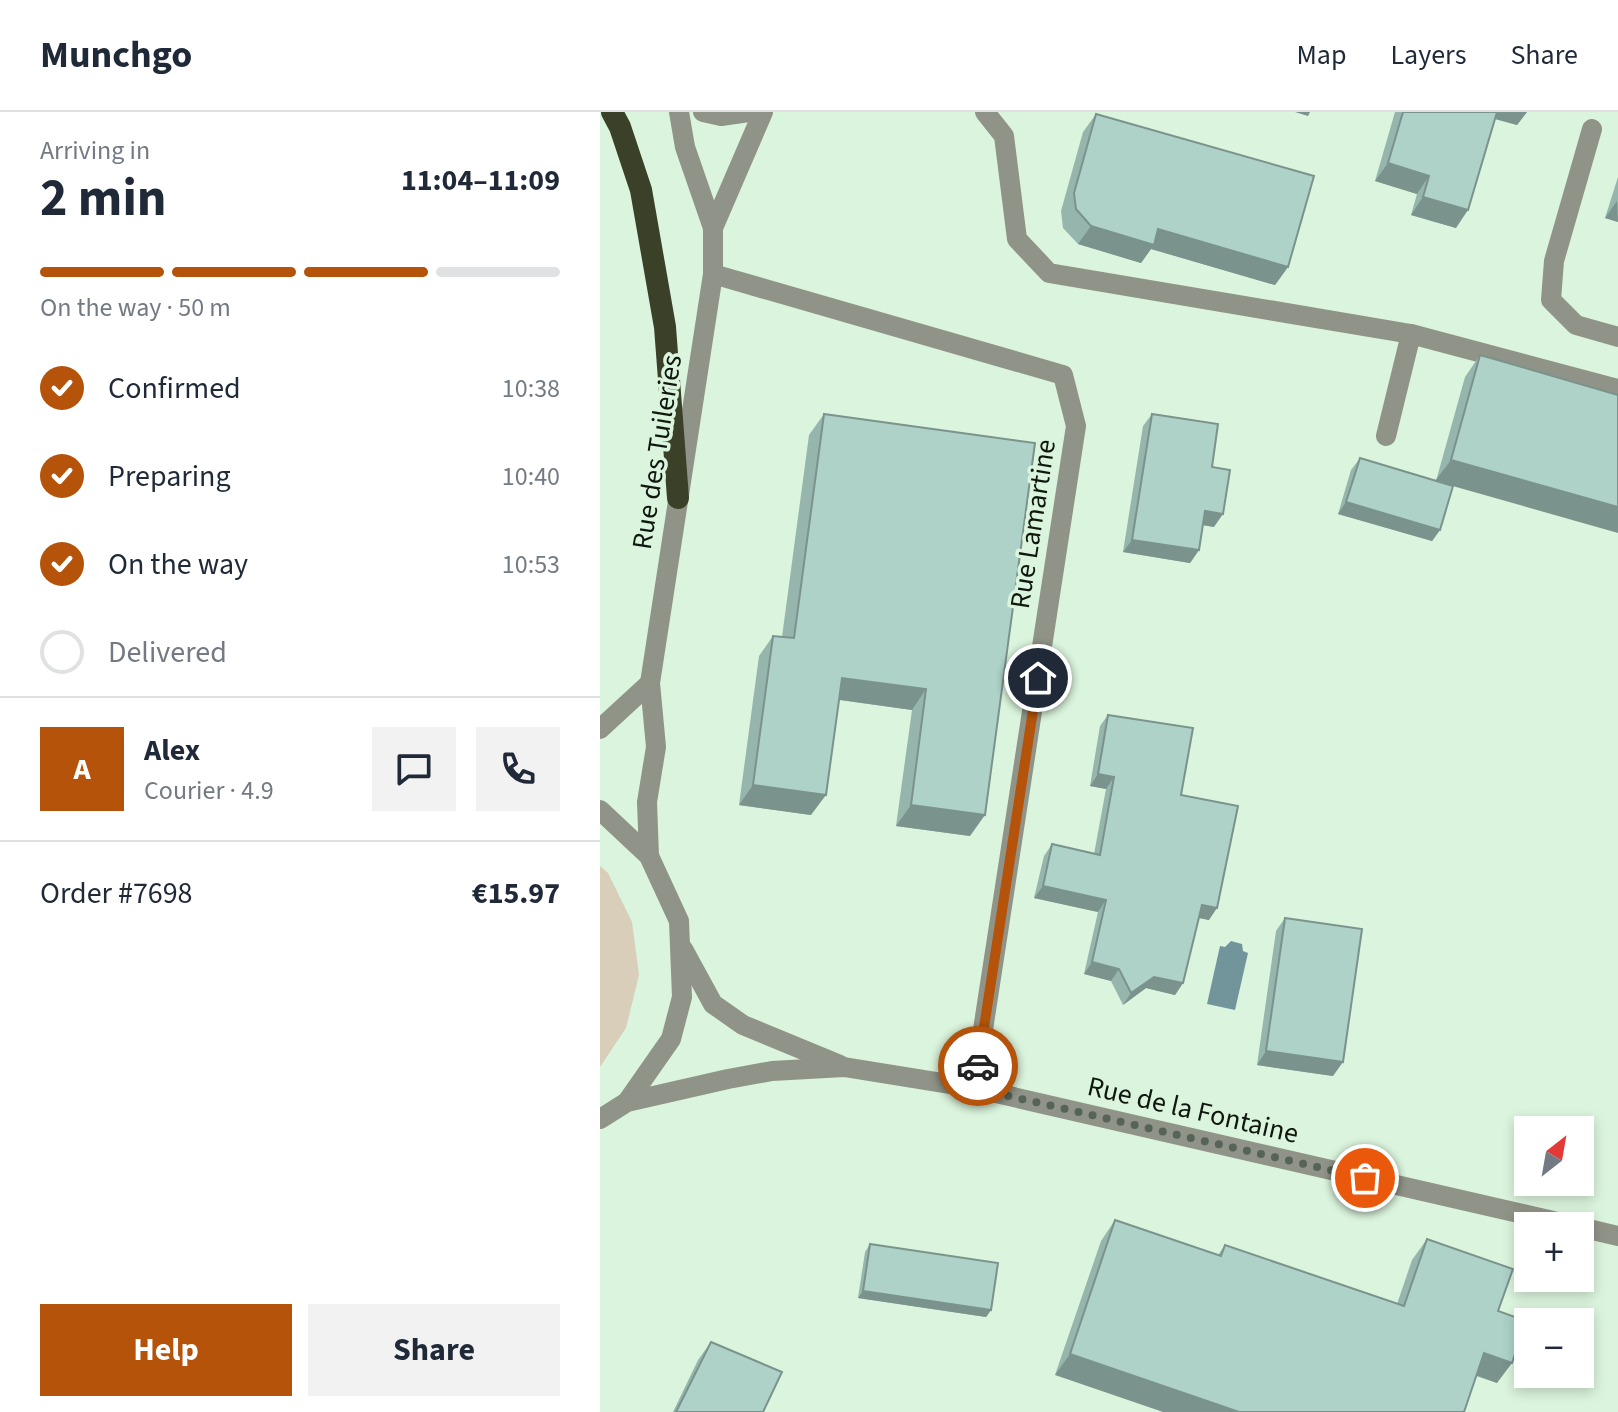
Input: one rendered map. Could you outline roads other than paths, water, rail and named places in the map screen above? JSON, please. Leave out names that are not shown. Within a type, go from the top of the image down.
[{"type":"highway","points":[[612,112],[641,190],[663,312],[678,498]]},
{"type":"street","name":"Rue des Tuileries","points":[[649,856],[647,802],[656,747],[650,683],[713,274],[713,228],[685,147],[679,112]]},
{"type":"street","points":[[703,112],[721,116],[749,112]]},
{"type":"street","name":"Rue des Tuileries","points":[[713,228],[763,112]]},
{"type":"street","points":[[985,112],[1004,136],[1017,239],[1049,273],[1411,334],[1618,389]]},
{"type":"street","points":[[1592,129],[1554,261],[1551,300],[1576,325],[1618,337]]},
{"type":"street","name":"Rue Lamartine","points":[[713,274],[1063,375],[1076,426],[974,1088]]},
{"type":"street","points":[[1386,436],[1411,334]]},
{"type":"street","points":[[600,729],[650,683]]},
{"type":"street","name":"Rue de la Fontaine","points":[[600,810],[649,856],[679,921],[682,997],[671,1039],[627,1102]]},
{"type":"street","name":"Rue de la Fontaine","points":[[680,942],[713,1004],[743,1025],[844,1067]]},
{"type":"street","name":"Rue de la Fontaine","points":[[600,1119],[627,1102],[772,1071],[844,1067],[974,1088],[1517,1212]]},
{"type":"street","name":"Rue de la Fontaine","points":[[1594,1230],[1618,1236]]},
{"type":"water","points":[[1231,941],[1242,944],[1243,951],[1248,953],[1235,1010],[1207,1004],[1220,946],[1225,947]]}]
